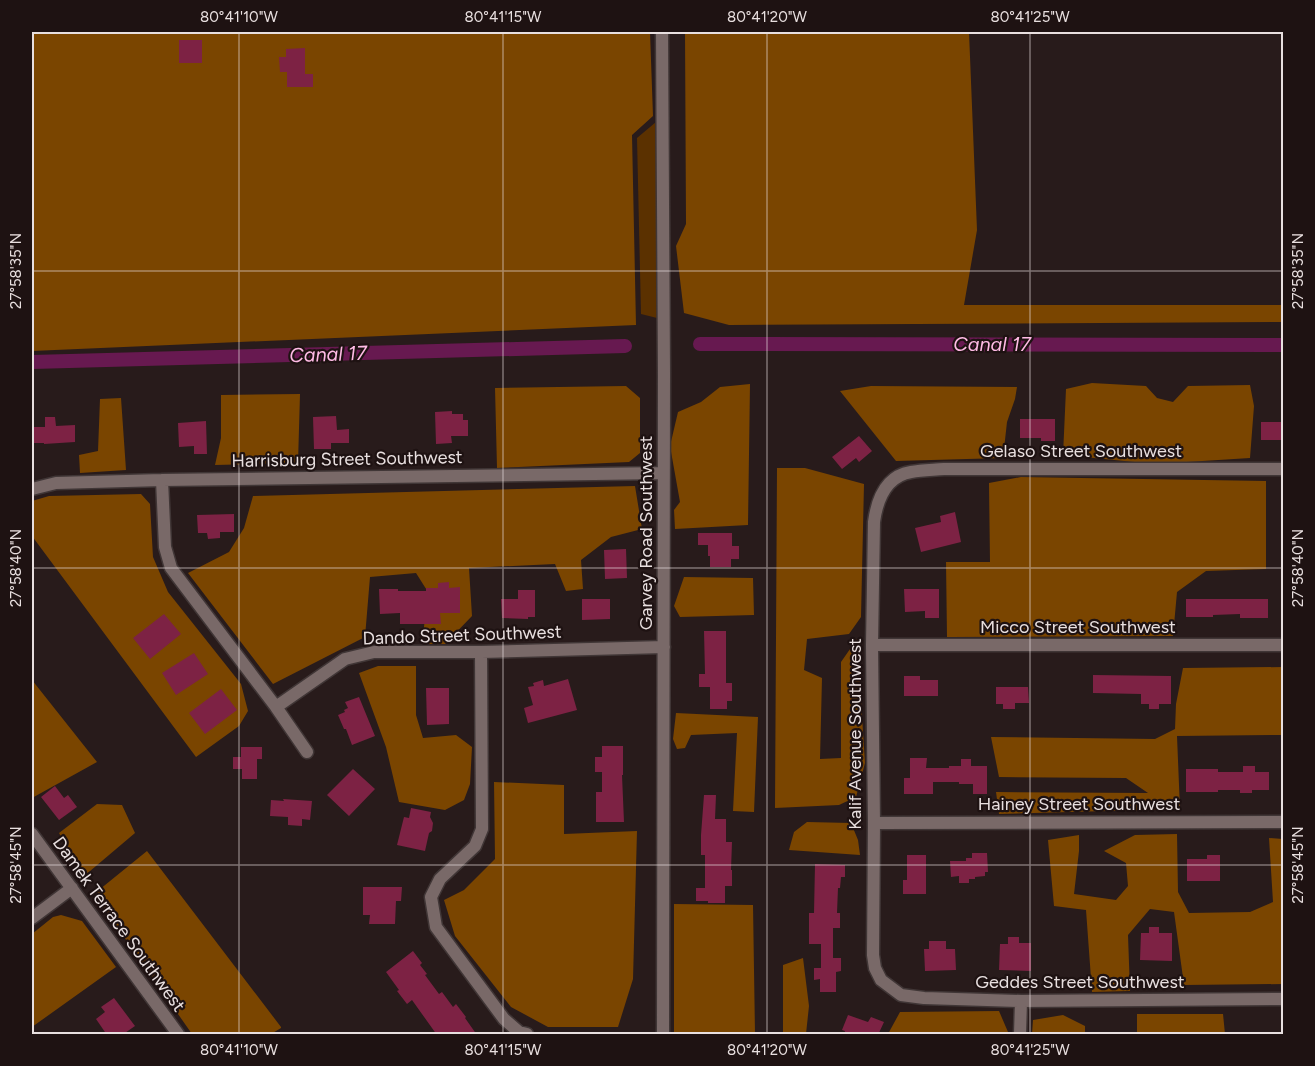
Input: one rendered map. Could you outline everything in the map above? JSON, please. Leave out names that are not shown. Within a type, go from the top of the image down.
[{"type":"street","name":"Garvey Road Southwest","points":[[662,32],[663,1035]]},
{"type":"street","name":"Gelaso Street Southwest","points":[[884,489],[894,479],[909,472],[944,469],[1284,468]]},
{"type":"street","name":"Harrisburg Street Southwest","points":[[32,489],[56,483],[162,480],[663,473]]},
{"type":"street","points":[[162,480],[165,547],[171,568],[276,707],[307,752]]},
{"type":"street","name":"Kalif Avenue Southwest","points":[[881,980],[875,968],[873,956],[872,645],[874,522],[876,508],[884,489]]},
{"type":"street","name":"Micco Street Southwest","points":[[872,645],[1284,645]]},
{"type":"street","name":"Dando Street Southwest","points":[[276,707],[345,659],[374,652],[481,652],[664,647]]},
{"type":"street","points":[[481,652],[482,830],[475,846],[440,879],[431,897],[436,927],[504,1019],[519,1032],[527,1035]]},
{"type":"street","name":"Hainey Street Southwest","points":[[874,823],[1284,822]]},
{"type":"street","name":"Damek Terrace Southwest","points":[[32,834],[174,1033]]},
{"type":"street","points":[[32,918],[72,888]]},
{"type":"street","name":"Geddes Street Southwest","points":[[881,980],[901,995],[924,998],[1284,999]]},
{"type":"street","points":[[1020,1035],[1021,1000]]},
{"type":"shaded area","points":[[32,32],[650,32],[653,116],[632,135],[636,325],[32,351]]},
{"type":"shaded area","points":[[685,32],[969,32],[977,230],[964,305],[1283,305],[1283,322],[729,325],[684,313],[676,246],[686,224]]},
{"type":"shaded area","points":[[656,122],[657,318],[641,314],[637,138]]},
{"type":"shaded area","points":[[1092,383],[1146,386],[1157,398],[1173,402],[1188,386],[1250,385],[1254,406],[1250,458],[1155,464],[1063,455],[1066,389]]},
{"type":"shaded area","points":[[750,384],[748,525],[675,529],[674,510],[680,502],[670,446],[678,412],[701,402],[720,387]]},
{"type":"shaded area","points":[[626,386],[640,398],[640,453],[629,462],[497,468],[495,388]]},
{"type":"shaded area","points":[[871,386],[1017,387],[1007,422],[1003,458],[896,461],[840,391]]},
{"type":"shaded area","points":[[300,394],[298,463],[215,465],[221,438],[221,395]]},
{"type":"shaded area","points":[[121,398],[126,470],[80,473],[79,455],[98,451],[100,399]]},
{"type":"shaded area","points":[[777,468],[805,468],[864,484],[861,617],[849,634],[807,639],[804,670],[822,678],[820,759],[841,758],[841,662],[857,639],[865,763],[856,797],[839,805],[775,808]]},
{"type":"shaded area","points":[[1021,477],[1266,481],[1266,569],[1206,571],[1177,592],[1173,636],[947,637],[946,562],[990,562],[989,483]]},
{"type":"shaded area","points":[[635,486],[642,529],[611,537],[581,560],[583,589],[566,591],[555,564],[469,568],[472,616],[445,644],[422,644],[428,592],[416,573],[370,577],[365,637],[273,684],[188,573],[229,552],[244,528],[253,496]]},
{"type":"shaded area","points":[[141,494],[150,504],[153,557],[168,592],[241,684],[248,711],[239,726],[196,757],[32,536],[32,501],[49,496]]},
{"type":"shaded area","points":[[684,577],[753,578],[754,615],[680,617],[674,606]]},
{"type":"shaded area","points":[[378,666],[416,666],[416,715],[423,738],[456,735],[472,747],[470,784],[464,800],[445,810],[399,802],[386,747],[359,673]]},
{"type":"shaded area","points":[[1283,667],[1283,735],[1177,736],[1180,809],[999,814],[996,792],[1148,793],[1126,778],[999,777],[991,737],[1155,739],[1175,729],[1176,704],[1183,668]]},
{"type":"shaded area","points":[[32,680],[97,762],[32,798]]},
{"type":"shaded area","points":[[676,713],[758,717],[754,812],[733,811],[737,733],[691,735],[685,748],[677,749],[673,739]]},
{"type":"shaded area","points":[[494,782],[564,785],[564,834],[637,831],[633,979],[618,1027],[548,1027],[511,1007],[455,936],[444,900],[464,890],[495,859]]},
{"type":"shaded area","points":[[97,804],[122,805],[135,833],[83,877],[59,833]]},
{"type":"shaded area","points":[[807,822],[851,823],[858,840],[860,855],[789,850],[794,832]]},
{"type":"shaded area","points":[[1177,834],[1178,892],[1189,913],[1250,912],[1273,902],[1269,838],[1283,839],[1283,984],[1184,985],[1174,912],[1150,909],[1128,935],[1130,991],[1092,992],[1086,910],[1054,906],[1048,840],[1079,835],[1074,894],[1116,900],[1128,886],[1126,863],[1104,851],[1135,835]]},
{"type":"shaded area","points":[[147,851],[281,1028],[271,1034],[192,1034],[94,894]]},
{"type":"shaded area","points":[[674,904],[753,905],[755,1034],[674,1034]]},
{"type":"shaded area","points":[[61,915],[82,921],[116,967],[32,1027],[32,934],[53,917]]},
{"type":"shaded area","points":[[803,958],[809,1006],[806,1034],[783,1034],[783,965]]},
{"type":"shaded area","points":[[999,1011],[1008,1034],[888,1034],[900,1012]]},
{"type":"shaded area","points":[[1137,1014],[1223,1014],[1225,1034],[1137,1034]]},
{"type":"shaded area","points":[[1063,1015],[1085,1026],[1085,1034],[1032,1034],[1033,1020]]},
{"type":"building","points":[[179,40],[202,40],[202,63],[179,63]]},
{"type":"building","points":[[305,48],[305,74],[313,74],[313,87],[287,87],[287,72],[280,72],[279,57],[286,57],[286,49]]},
{"type":"building","points":[[452,411],[452,414],[463,414],[463,420],[468,420],[468,436],[451,436],[452,443],[436,444],[435,412]]},
{"type":"building","points":[[336,416],[337,430],[349,429],[349,443],[331,443],[331,449],[314,449],[313,417]]},
{"type":"building","points":[[45,417],[55,417],[56,426],[75,425],[75,442],[34,443],[34,427],[45,427]]},
{"type":"building","points":[[1020,419],[1055,419],[1055,441],[1020,438]]},
{"type":"building","points":[[206,421],[207,454],[194,454],[194,446],[179,447],[178,423]]},
{"type":"building","points":[[1261,422],[1284,422],[1284,440],[1261,440]]},
{"type":"building","points":[[859,436],[872,451],[859,462],[856,458],[842,469],[832,457]]},
{"type":"building","points":[[955,512],[961,542],[921,552],[915,528],[941,522],[940,516]]},
{"type":"building","points":[[234,514],[234,532],[220,532],[220,538],[208,539],[207,533],[198,533],[197,515]]},
{"type":"building","points":[[698,533],[732,533],[732,546],[739,546],[739,559],[731,559],[731,567],[710,567],[708,545],[698,545]]},
{"type":"building","points":[[626,549],[627,578],[605,579],[604,550]]},
{"type":"building","points":[[449,582],[449,588],[460,587],[460,613],[440,613],[441,624],[400,624],[400,613],[380,614],[379,589],[426,591],[426,588],[438,588],[438,583]]},
{"type":"building","points":[[904,589],[939,589],[939,618],[925,618],[925,611],[905,612]]},
{"type":"building","points":[[518,590],[535,590],[535,617],[502,618],[501,599],[518,599]]},
{"type":"building","points":[[582,599],[610,599],[610,619],[582,620]]},
{"type":"building","points":[[1186,599],[1268,599],[1268,618],[1240,618],[1240,614],[1186,617]]},
{"type":"building","points":[[164,614],[181,634],[150,659],[133,638]]},
{"type":"building","points":[[704,631],[726,631],[726,683],[732,683],[732,701],[727,701],[727,709],[710,709],[710,687],[699,687],[699,674],[705,674]]},
{"type":"building","points":[[194,653],[208,674],[176,695],[162,673]]},
{"type":"building","points":[[1093,675],[1171,676],[1171,704],[1159,704],[1159,709],[1149,709],[1149,704],[1141,704],[1141,694],[1093,693]]},
{"type":"building","points":[[904,676],[920,676],[920,680],[938,680],[938,696],[904,696]]},
{"type":"building","points":[[568,679],[577,710],[528,723],[524,708],[533,705],[528,687],[543,680],[544,686]]},
{"type":"building","points":[[996,687],[1028,687],[1029,703],[1015,703],[1015,709],[1003,709],[1003,704],[996,704]]},
{"type":"building","points":[[426,688],[449,688],[449,724],[427,725]]},
{"type":"building","points":[[221,689],[237,710],[205,734],[189,713]]},
{"type":"building","points":[[359,697],[375,736],[352,745],[338,715],[348,708],[345,702]]},
{"type":"building","points":[[602,746],[623,746],[624,822],[596,822],[596,792],[602,792],[602,772],[595,772],[595,757],[602,757]]},
{"type":"building","points":[[241,747],[262,747],[262,759],[257,759],[257,779],[242,779],[242,769],[233,769],[233,757],[241,757]]},
{"type":"building","points":[[910,758],[927,758],[926,768],[961,766],[961,759],[971,759],[971,766],[987,766],[987,794],[973,794],[973,784],[933,782],[933,794],[904,794],[904,778],[910,778]]},
{"type":"building","points":[[1243,766],[1255,766],[1255,772],[1269,772],[1269,790],[1252,790],[1252,793],[1240,793],[1240,790],[1186,792],[1186,769],[1243,772]]},
{"type":"building","points":[[353,769],[375,789],[349,816],[327,795]]},
{"type":"building","points":[[55,786],[64,798],[68,795],[77,807],[59,820],[41,797]]},
{"type":"building","points":[[704,795],[716,795],[715,819],[726,819],[726,842],[732,842],[732,886],[725,886],[725,903],[696,901],[696,888],[705,888],[705,855],[701,855]]},
{"type":"building","points":[[283,799],[312,801],[310,820],[302,819],[302,826],[288,825],[288,817],[270,816],[271,800],[284,801]]},
{"type":"building","points":[[411,808],[431,812],[432,831],[429,833],[425,851],[397,845],[404,817],[409,818]]},
{"type":"building","points":[[972,853],[987,853],[988,872],[985,872],[985,876],[969,879],[969,883],[959,883],[959,876],[951,877],[950,861],[966,861],[966,858],[972,858]]},
{"type":"building","points":[[907,855],[926,855],[926,894],[903,894],[903,880],[907,880]]},
{"type":"building","points":[[1207,855],[1220,855],[1220,881],[1187,881],[1187,859],[1207,859]]},
{"type":"building","points":[[815,864],[845,865],[845,877],[841,877],[840,888],[838,888],[837,913],[840,913],[840,928],[833,928],[833,958],[841,958],[841,971],[836,972],[836,992],[820,992],[820,979],[814,980],[814,968],[821,968],[821,944],[809,944],[809,913],[814,913]]},
{"type":"building","points":[[363,887],[402,887],[401,901],[396,901],[395,924],[369,924],[370,915],[363,915]]},
{"type":"building","points":[[1149,927],[1159,927],[1159,933],[1172,933],[1172,961],[1140,960],[1141,933],[1149,933]]},
{"type":"building","points":[[1008,937],[1019,937],[1019,943],[1031,943],[1031,971],[999,970],[1000,944],[1008,944]]},
{"type":"building","points":[[929,941],[946,941],[946,949],[955,949],[956,970],[925,971],[924,949],[929,949]]},
{"type":"building","points":[[413,951],[422,963],[420,965],[427,974],[425,975],[439,994],[442,992],[453,1007],[456,1004],[477,1035],[437,1035],[412,1000],[407,1004],[397,991],[399,990],[386,972]]},
{"type":"building","points":[[114,998],[135,1026],[122,1035],[107,1035],[96,1019],[105,1012],[101,1007]]},
{"type":"building","points":[[848,1015],[868,1022],[871,1017],[884,1022],[878,1035],[844,1035],[845,1031],[842,1030]]},
{"type":"waterway","name":"Canal 17","points":[[700,344],[1284,345]]},
{"type":"waterway","name":"Canal 17","points":[[32,362],[625,346]]}]
